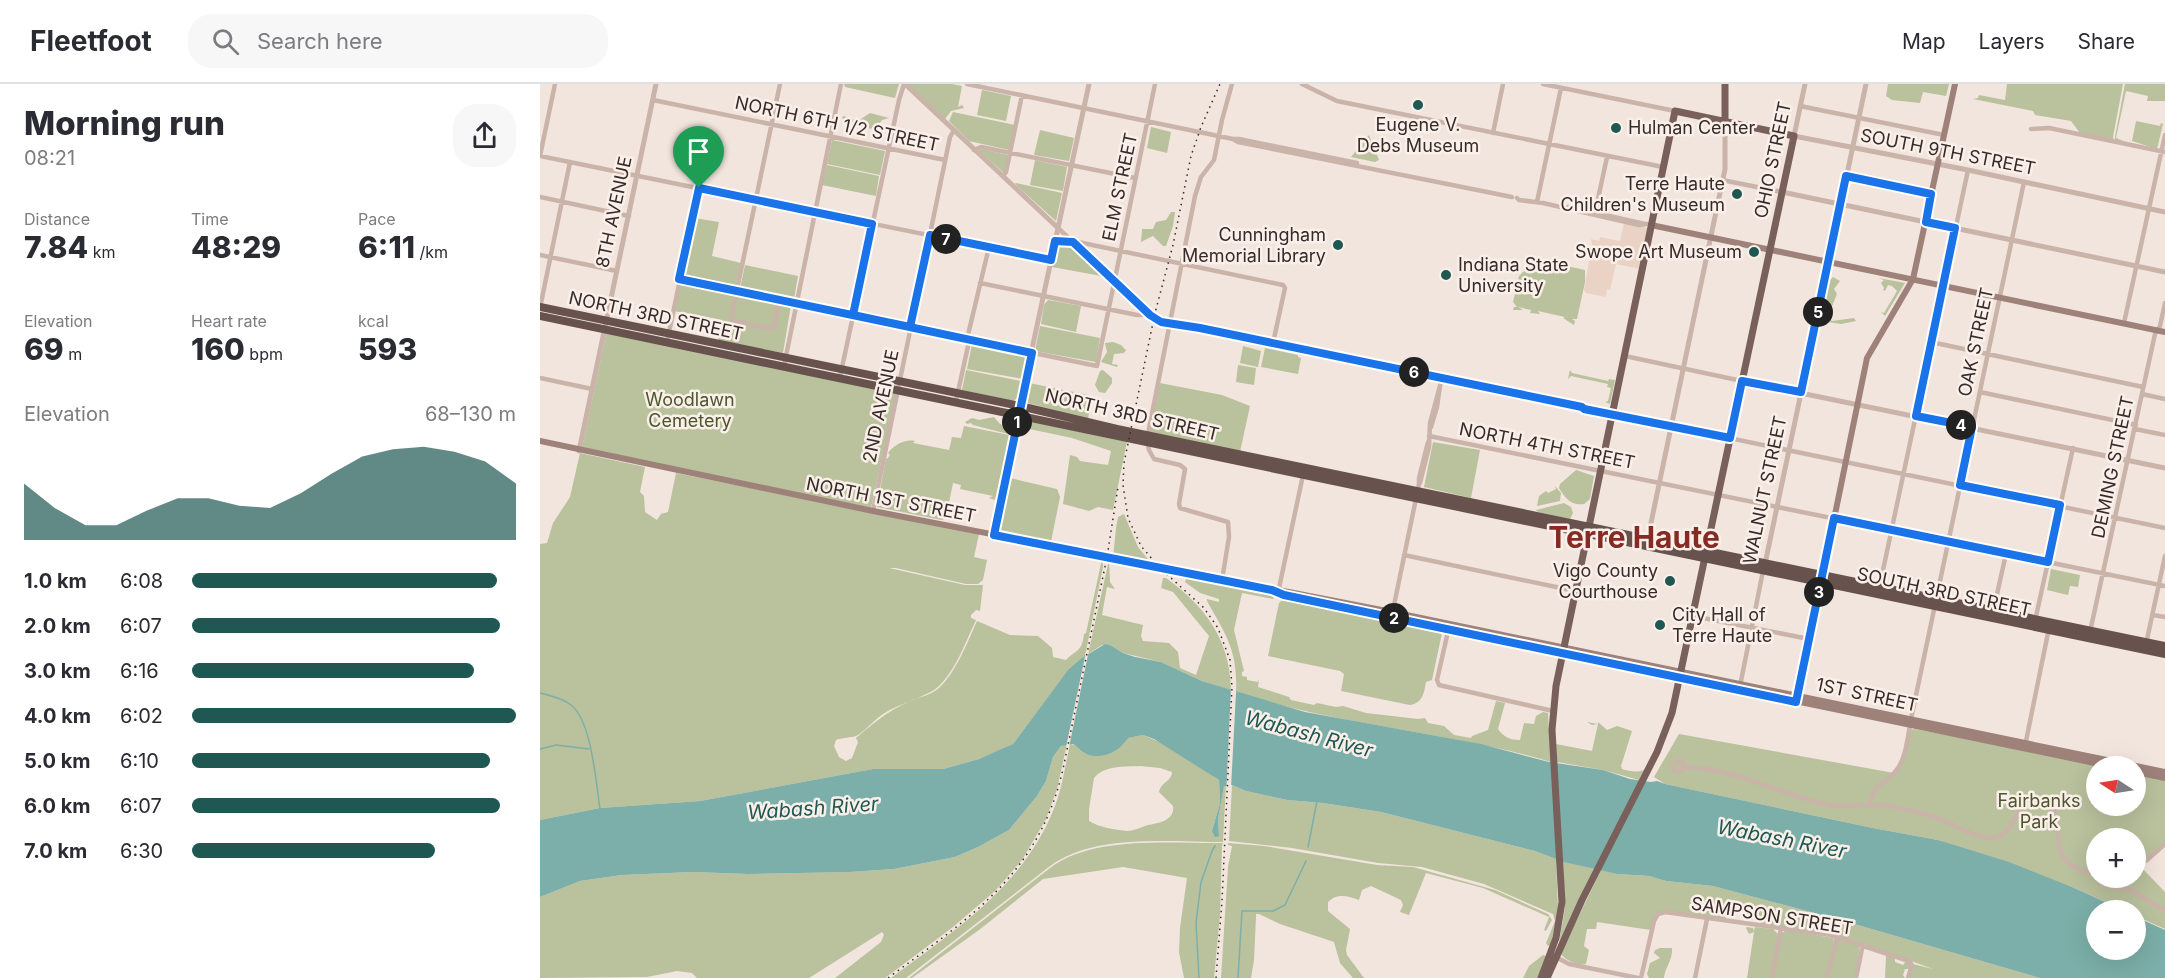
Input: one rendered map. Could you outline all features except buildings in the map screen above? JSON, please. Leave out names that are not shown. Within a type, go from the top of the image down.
[{"type":"highway","name":"NORTH 3RD STREET","points":[[540,308],[606,325],[1019,410],[1116,433],[1304,471],[1418,491],[1647,543]]},
{"type":"highway","name":"NORTH 3RD STREET","points":[[540,316],[606,325]]},
{"type":"highway","name":"SOUTH 3RD STREET","points":[[1647,543],[2090,634],[2146,645],[2165,646]]},
{"type":"highway","name":"SOUTH 3RD STREET","points":[[2146,645],[2165,654]]},
{"type":"main road","points":[[1725,84],[1725,122]]},
{"type":"main road","points":[[1821,578],[1869,352],[1913,279],[1955,84]]},
{"type":"main road","points":[[1547,978],[1554,956],[1562,894],[1553,750],[1553,711],[1563,650],[1601,471],[1610,413],[1675,111]]},
{"type":"main road","name":"SOUTH 9TH STREET","points":[[1675,111],[1794,136]]},
{"type":"main road","name":"OHIO STREET","points":[[1554,956],[1668,727],[1681,675],[1794,136]]},
{"type":"main road","points":[[1649,225],[2161,331]]},
{"type":"main road","name":"NORTH 1ST STREET","points":[[540,441],[873,512],[1563,650]]},
{"type":"main road","name":"1ST STREET","points":[[1563,650],[1911,723],[2165,772]]},
{"type":"main road","name":"1ST STREET","points":[[2025,746],[2086,761]]},
{"type":"main road","points":[[2146,774],[2165,778]]},
{"type":"main road","points":[[1541,978],[1554,956]]},
{"type":"street","points":[[555,84],[540,156],[1051,260]]},
{"type":"street","name":"8TH AVENUE","points":[[579,451],[656,84]]},
{"type":"street","points":[[779,300],[774,327],[769,329],[733,321],[731,318],[780,84]]},
{"type":"street","points":[[784,362],[841,84]]},
{"type":"street","points":[[841,373],[904,84],[1146,312],[1161,322],[1585,406],[1671,426],[2165,528]]},
{"type":"street","points":[[967,84],[1219,136],[1238,142],[1530,199],[1639,225],[1649,225]]},
{"type":"street","points":[[1006,92],[1008,84]]},
{"type":"street","points":[[994,535],[1089,84]]},
{"type":"street","name":"ELM STREET","points":[[1032,353],[1097,366],[1155,84]]},
{"type":"street","points":[[1222,580],[1229,524],[1224,519],[1180,508],[1185,469],[1180,465],[1154,459],[1149,450],[1148,431],[1197,186],[1201,177],[1213,163],[1232,84]]},
{"type":"street","points":[[1302,84],[1337,101],[1663,168]]},
{"type":"street","points":[[1493,133],[1503,84]]},
{"type":"street","points":[[1543,84],[1675,111]]},
{"type":"street","name":"OHIO STREET","points":[[1794,136],[1805,84]]},
{"type":"street","name":"WALNUT STREET","points":[[1740,688],[1866,84]]},
{"type":"street","points":[[1537,202],[1561,88]]},
{"type":"street","points":[[1003,176],[1011,152],[1022,95]]},
{"type":"street","name":"NORTH 6TH 1/2 STREET","points":[[653,100],[945,160]]},
{"type":"street","points":[[1800,106],[1944,135]]},
{"type":"street","points":[[1647,543],[1726,160],[1725,122]]},
{"type":"street","points":[[2031,129],[2049,128],[2163,151]]},
{"type":"street","name":"2ND AVENUE","points":[[873,512],[945,160],[950,137],[954,130]]},
{"type":"street","points":[[2124,323],[2165,135]]},
{"type":"street","name":"SOUTH 9TH STREET","points":[[1794,136],[2165,212]]},
{"type":"street","points":[[974,150],[981,147],[1011,152],[1135,178]]},
{"type":"street","points":[[1595,214],[1607,157]]},
{"type":"street","points":[[540,308],[570,162]]},
{"type":"street","points":[[1879,591],[1968,170]]},
{"type":"street","points":[[1846,176],[1931,194]]},
{"type":"street","points":[[1722,180],[2165,272]]},
{"type":"street","name":"OAK STREET","points":[[1870,805],[1873,791],[1894,773],[1903,760],[2024,182]]},
{"type":"street","points":[[668,338],[699,188]]},
{"type":"street","points":[[540,197],[629,216]]},
{"type":"street","points":[[1055,241],[1078,242],[1281,284],[1285,288],[1273,343]]},
{"type":"street","points":[[957,397],[989,248]]},
{"type":"street","points":[[1084,253],[1089,248],[1101,248]]},
{"type":"street","points":[[540,255],[617,272]]},
{"type":"street","points":[[679,279],[1032,353]]},
{"type":"street","points":[[980,283],[1140,315],[1146,312]]},
{"type":"street","name":"DEMING STREET","points":[[2090,634],[2155,334],[2161,331],[2165,303]]},
{"type":"street","points":[[1931,342],[2144,387]]},
{"type":"street","points":[[1624,356],[2165,468]]},
{"type":"street","points":[[540,378],[592,389]]},
{"type":"street","points":[[1392,615],[1421,468],[1437,409],[1442,378]]},
{"type":"street","points":[[1980,392],[2165,435]]},
{"type":"street","points":[[2142,394],[2165,399]]},
{"type":"street","name":"NORTH 4TH STREET","points":[[1429,436],[2162,586]]},
{"type":"street","points":[[2035,622],[2073,448]]},
{"type":"street","points":[[1276,591],[1304,471]]},
{"type":"street","points":[[1993,614],[2006,554]]},
{"type":"street","points":[[1404,555],[1575,591]]},
{"type":"street","points":[[2146,645],[2162,586],[2165,557]]},
{"type":"street","points":[[1796,699],[1821,578]]},
{"type":"street","points":[[2153,615],[2165,617]]},
{"type":"street","points":[[1693,616],[1809,639]]},
{"type":"street","points":[[2025,746],[2050,626]]},
{"type":"street","points":[[1449,627],[1438,684],[1553,711]]},
{"type":"street","points":[[1685,767],[1726,771],[1814,802],[1835,807],[1870,805],[1926,814],[1952,823],[1979,837],[1993,839],[2006,834],[2023,807],[2032,803],[2044,805],[2051,809],[2058,819],[2058,843],[2063,858],[2086,872]]},
{"type":"street","points":[[2146,861],[2165,844]]},
{"type":"street","points":[[2121,888],[2132,890],[2164,910]]},
{"type":"street","name":"SAMPSON STREET","points":[[1640,978],[1654,921],[1659,913],[1665,912],[1837,937],[1863,944],[1909,961],[1911,964],[1908,978]]},
{"type":"street","points":[[1695,978],[1707,919]]},
{"type":"street","points":[[1772,978],[1781,928]]},
{"type":"street","points":[[1827,978],[1837,937]]},
{"type":"street","points":[[1856,978],[1863,944]]},
{"type":"street","points":[[1554,956],[1576,965],[1640,978]]},
{"type":"green space","points":[[844,84],[899,84],[895,98],[845,87]]},
{"type":"green space","points":[[908,84],[962,86],[958,107],[962,105],[964,108],[951,111],[945,119]]},
{"type":"green space","points":[[1888,84],[1949,84],[1946,96],[1923,92],[1920,103],[1892,100],[1886,96]]},
{"type":"green space","points":[[2007,84],[2123,84],[2114,141],[2080,133],[2071,121],[2035,115],[2033,111],[1973,99],[1978,98],[1979,95],[2005,100]]},
{"type":"green space","points":[[2125,84],[2165,84],[2165,101],[2147,101],[2148,96],[2126,91],[2116,138],[2126,142],[2115,140]]},
{"type":"green space","points":[[982,90],[1011,96],[1006,121],[977,115]]},
{"type":"green space","points":[[953,112],[1015,125],[1009,150],[969,141],[949,121]]},
{"type":"green space","points":[[870,113],[889,118],[882,120],[876,129],[858,126],[842,118],[843,116],[858,121]]},
{"type":"green space","points":[[2136,121],[2160,126],[2161,123],[2163,124],[2157,149],[2132,141]]},
{"type":"green space","points":[[1151,127],[1171,132],[1167,153],[1147,148]]},
{"type":"green space","points":[[1040,130],[1074,138],[1069,161],[1034,155]]},
{"type":"green space","points":[[1369,135],[1379,160],[1375,162],[1351,157]]},
{"type":"green space","points":[[832,140],[885,151],[880,175],[827,164]]},
{"type":"green space","points":[[981,149],[1008,155],[1004,173],[979,151]]},
{"type":"green space","points":[[1035,160],[1067,167],[1063,191],[1030,185]]},
{"type":"green space","points":[[827,165],[879,176],[876,196],[822,185]]},
{"type":"green space","points":[[1015,184],[1062,193],[1056,221]]},
{"type":"green space","points":[[1171,212],[1175,212],[1173,226],[1166,246],[1163,246],[1153,236],[1141,242],[1142,229],[1153,229],[1156,222],[1166,220]]},
{"type":"green space","points":[[694,218],[719,222],[712,256],[741,263],[735,288],[682,277]]},
{"type":"green space","points":[[1058,244],[1075,247],[1107,277],[1052,267]]},
{"type":"green space","points":[[1530,258],[1585,270],[1585,282],[1577,319],[1572,319],[1575,321],[1574,325],[1563,318],[1565,317],[1538,311],[1540,314],[1530,313],[1531,310],[1518,307],[1523,310],[1513,310],[1517,307],[1513,302],[1519,276],[1525,270],[1526,262]]},
{"type":"green space","points":[[745,265],[798,276],[794,299],[740,289]]},
{"type":"green space","points":[[1833,277],[1840,281],[1834,289],[1837,294],[1828,316],[1832,321],[1854,318],[1856,321],[1841,324],[1821,321],[1830,280]]},
{"type":"green space","points":[[1878,278],[1905,283],[1885,316],[1881,312],[1884,313],[1897,291],[1888,285],[1885,291],[1883,290],[1881,283],[1884,280]]},
{"type":"green space","points":[[681,283],[791,305],[783,353],[718,341],[722,320],[674,311]]},
{"type":"green space","points":[[1048,300],[1081,306],[1076,332],[1041,324],[1044,305]]},
{"type":"green space","points":[[1040,326],[1100,338],[1096,362],[1035,351]]},
{"type":"green space","name":"Woodlawn Cemetery","points":[[608,332],[896,394],[871,508],[582,448]]},
{"type":"green space","points":[[1113,342],[1126,350],[1124,353],[1114,354],[1112,364],[1118,365],[1117,367],[1101,362],[1107,352],[1105,343]]},
{"type":"green space","points":[[972,344],[1028,355],[1023,379],[967,369]]},
{"type":"green space","points":[[1243,346],[1261,351],[1258,367],[1240,363]]},
{"type":"green space","points":[[1265,348],[1298,355],[1301,358],[1298,374],[1261,367]]},
{"type":"green space","points":[[1238,365],[1256,368],[1254,385],[1236,382]]},
{"type":"green space","points":[[966,370],[1021,381],[1020,396],[1013,401],[962,390]]},
{"type":"green space","points":[[1103,370],[1112,378],[1112,383],[1105,393],[1099,392],[1095,385],[1100,371]]},
{"type":"green space","points":[[1570,370],[1572,373],[1608,381],[1609,379],[1615,380],[1610,404],[1605,402],[1608,401],[1611,388],[1607,387],[1608,384],[1571,376],[1568,379]]},
{"type":"green space","points":[[1029,383],[1089,395],[1088,403],[1091,404],[1088,419],[1028,403],[1026,392]]},
{"type":"green space","points":[[1160,383],[1222,395],[1250,406],[1240,452],[1150,432]]},
{"type":"green space","points":[[994,417],[1009,429],[1008,434],[965,422],[972,418],[979,420]]},
{"type":"green space","points":[[1024,420],[1127,442],[1113,510],[1098,507],[1089,511],[1063,504],[1070,455],[1077,457],[1080,461],[1108,465],[1111,451],[1072,438],[1020,427]]},
{"type":"green space","points":[[964,426],[1009,435],[1005,466],[1003,466],[995,500],[989,498],[993,496],[960,489],[961,485],[953,483],[946,518],[942,520],[877,507],[886,458],[890,455],[888,453],[890,450],[900,443],[915,441],[913,443],[949,450],[952,437],[961,438]]},
{"type":"green space","points":[[1433,442],[1480,450],[1471,498],[1424,487]]},
{"type":"green space","points":[[580,453],[645,467],[640,492],[644,496],[645,512],[657,520],[661,514],[668,512],[676,473],[979,534],[974,557],[987,560],[983,580],[978,584],[966,584],[889,568],[965,585],[983,585],[980,611],[976,610],[971,615],[971,618],[976,620],[956,663],[940,685],[916,699],[932,692],[946,681],[961,656],[977,621],[1010,635],[1038,636],[1052,648],[1053,657],[1066,660],[1078,650],[1086,633],[1102,559],[1103,567],[1085,656],[1063,677],[1013,744],[979,759],[943,769],[873,769],[700,801],[600,808],[540,820],[540,544],[547,543],[553,523],[570,497]],"holes":[[[907,702],[892,710],[856,738],[858,742],[852,758],[846,761],[839,757],[834,746],[836,740],[858,735],[883,714]]]},
{"type":"green space","points":[[1576,470],[1594,476],[1590,499],[1584,504],[1575,504],[1559,488],[1560,484]]},
{"type":"green space","points":[[1010,478],[1057,489],[1060,497],[1051,542],[1004,533],[999,527]]},
{"type":"green space","points":[[1555,486],[1561,493],[1560,501],[1537,506],[1539,496],[1546,491],[1548,493],[1556,489]]},
{"type":"green space","points":[[1564,503],[1571,507],[1573,513],[1570,519],[1536,510]]},
{"type":"green space","points":[[1124,514],[1138,547],[1151,563],[1113,556],[1118,517]]},
{"type":"green space","points":[[1109,560],[1110,582],[1115,589],[1107,587],[1102,615],[1143,625],[1141,636],[1143,641],[1169,643],[1178,652],[1180,668],[1196,675],[1209,636],[1173,592],[1161,588],[1163,578],[1166,578],[1193,601],[1213,626],[1226,655],[1231,690],[1202,681],[1161,662],[1123,653],[1112,646],[1102,645],[1088,654]]},
{"type":"green space","points":[[2051,569],[2080,575],[2078,587],[2070,586],[2068,595],[2047,590]]},
{"type":"green space","points":[[1187,576],[1271,593],[1274,599],[1242,593],[1234,630],[1244,671],[1242,676],[1247,677],[1247,680],[1258,682],[1259,679],[1258,687],[1289,697],[1291,700],[1314,705],[1317,703],[1343,706],[1366,713],[1425,718],[1428,723],[1444,726],[1454,735],[1471,738],[1488,730],[1496,701],[1505,703],[1498,729],[1505,736],[1513,739],[1520,740],[1524,723],[1534,724],[1536,716],[1543,712],[1548,713],[1551,762],[1512,751],[1314,713],[1236,692],[1233,654],[1207,601],[1207,599],[1219,602],[1219,599],[1200,593],[1185,582]]},
{"type":"green space","points":[[1282,600],[1442,633],[1432,680],[1426,682],[1420,700],[1410,705],[1341,691],[1344,674],[1340,671],[1268,656],[1279,603]]},
{"type":"green space","points":[[1598,722],[1607,730],[1617,726],[1632,731],[1621,766],[1622,769],[1630,771],[1644,770],[1639,780],[1603,770],[1557,762],[1556,744],[1592,751]]},
{"type":"green space","name":"Fairbanks Park","points":[[1914,729],[2086,761],[2086,816],[2146,816],[2146,772],[2165,776],[2165,844],[2146,859],[2146,828],[2086,828],[2086,888],[2146,888],[2146,872],[2165,892],[2165,929],[2146,920],[2146,900],[2101,900],[2072,887],[1938,840],[1665,784],[1654,777],[1679,734],[1894,773],[1903,760],[1911,730]]},
{"type":"green space","points":[[1143,735],[1164,744],[1219,780],[1220,803],[1212,831],[1219,836],[1218,819],[1226,784],[1223,842],[1157,841],[1110,844],[1068,855],[1050,866],[906,978],[891,978],[962,925],[1005,885],[1023,863],[1040,838],[1053,811],[1070,744],[1098,755],[1104,755],[1117,749],[1127,738]],"holes":[[[1121,767],[1160,768],[1172,772],[1159,792],[1173,806],[1168,819],[1127,831],[1102,827],[1089,821],[1094,778],[1098,774]]]},
{"type":"green space","points":[[1067,744],[1057,789],[1046,819],[1022,860],[995,891],[953,927],[885,978],[835,978],[881,942],[884,935],[882,932],[809,978],[697,978],[692,973],[677,971],[647,977],[540,978],[540,897],[580,881],[622,875],[693,872],[748,874],[850,872],[894,869],[955,857],[1009,830],[1037,796],[1046,781],[1053,757],[1061,746]]},
{"type":"green space","points":[[1232,785],[1246,791],[1287,800],[1381,812],[1535,851],[1556,859],[1558,910],[1551,945],[1548,946],[1546,943],[1555,921],[1553,914],[1484,884],[1422,867],[1378,863],[1292,848],[1229,841]]},
{"type":"green space","points":[[1223,843],[1214,978],[1184,978],[1179,952],[1187,878],[1123,867],[1043,879],[979,930],[909,978],[1050,868],[1068,857],[1110,846]]},
{"type":"green space","points":[[1228,843],[1264,846],[1377,865],[1413,867],[1495,890],[1548,914],[1552,920],[1546,931],[1544,930],[1549,917],[1483,888],[1426,873],[1409,915],[1400,912],[1403,905],[1401,900],[1371,886],[1362,890],[1359,900],[1339,896],[1328,902],[1328,911],[1350,929],[1347,955],[1364,978],[1353,978],[1340,963],[1334,942],[1256,914],[1251,978],[1221,978],[1228,867],[1232,846]]},
{"type":"green space","points":[[1563,861],[1595,869],[1558,948],[1565,908]]},
{"type":"green space","points":[[1601,870],[1713,886],[2040,978],[1910,978],[1913,964],[1933,969],[1831,934],[1756,924],[1758,907],[1729,903],[1725,920],[1660,912],[1651,930],[1597,922],[1596,929],[1587,929],[1584,946],[1589,950],[1586,964],[1576,964],[1561,954]]},
{"type":"green space","points":[[1747,927],[1753,928],[1754,931],[1755,927],[1773,929],[1778,934],[1771,978],[1747,978],[1754,932],[1749,934]]},
{"type":"green space","points":[[1786,930],[1833,938],[1826,978],[1773,978],[1782,933]]},
{"type":"green space","points":[[1837,940],[1860,946],[1855,978],[1828,978]]},
{"type":"green space","points":[[1660,948],[1672,948],[1664,978],[1649,978],[1647,974],[1650,963],[1660,958],[1654,953]]},
{"type":"green space","points":[[1543,955],[1546,956],[1538,978],[1523,978],[1529,966]]},
{"type":"green space","points":[[1886,955],[1895,957],[1895,962],[1903,965],[1906,961],[1910,964],[1910,969],[1905,969],[1903,975],[1905,978],[1885,978]]},
{"type":"shaded area","points":[[1624,223],[1648,228],[1640,269],[1616,264],[1606,297],[1586,293],[1584,290],[1592,245],[1591,239],[1599,241],[1600,237],[1620,241]]},
{"type":"water","name":"Wabash River","points":[[1105,644],[1135,657],[1161,662],[1202,681],[1305,712],[1481,744],[1549,762],[1603,770],[1630,779],[1657,781],[1938,840],[2009,862],[2101,900],[2086,900],[2086,960],[2146,960],[2146,921],[2165,930],[2165,978],[2040,978],[1713,886],[1666,881],[1649,876],[1617,874],[1564,862],[1535,851],[1381,812],[1287,800],[1246,791],[1232,785],[1224,786],[1218,819],[1219,836],[1215,837],[1212,831],[1220,803],[1219,780],[1154,739],[1143,735],[1128,738],[1116,750],[1100,756],[1087,754],[1073,744],[1061,746],[1053,757],[1046,781],[1037,796],[1009,830],[955,857],[894,869],[850,872],[748,874],[693,872],[622,875],[580,881],[540,897],[540,820],[600,808],[700,801],[873,769],[943,769],[979,759],[1013,744],[1068,670]]},
{"type":"pier","points":[[1089,650],[1069,747],[1066,747],[1086,652]]},
{"type":"pier","points":[[1231,687],[1236,689],[1236,692],[1231,788],[1227,787],[1226,797]]},
{"type":"waterway","points":[[540,693],[571,705],[584,724],[592,754],[600,809]]},
{"type":"waterway","points":[[540,749],[556,745],[589,749]]},
{"type":"waterway","points":[[1308,847],[1317,801]]},
{"type":"waterway","points":[[1199,978],[1196,923],[1201,882],[1215,846]]},
{"type":"waterway","points":[[1238,978],[1242,911],[1273,911],[1285,905],[1306,861]]},
{"type":"railway","points":[[1216,978],[1232,687],[1230,660],[1218,628],[1204,608],[1159,567],[1141,546],[1128,518],[1123,485],[1124,463],[1155,313],[1173,245],[1191,156],[1220,84]]},
{"type":"railway","points":[[888,978],[946,935],[997,891],[1037,838],[1052,806],[1063,769],[1107,557],[1118,487]]},
{"type":"place","name":"Eugene V. Debs Museum","points":[[1418,105]]},
{"type":"place","name":"Hulman Center","points":[[1616,128]]},
{"type":"place","name":"Terre Haute Children's Museum","points":[[1737,194]]},
{"type":"place","name":"Cunningham Memorial Library","points":[[1338,245]]},
{"type":"place","name":"Swope Art Museum","points":[[1754,252]]},
{"type":"place","name":"Indiana State University","points":[[1446,275]]},
{"type":"place","name":"Vigo County Courthouse","points":[[1670,581]]},
{"type":"place","name":"City Hall of Terre Haute","points":[[1660,625]]},
{"type":"district","name":"Terre Haute","points":[[1634,538]]},
{"type":"route","points":[[699,188],[679,279],[853,315],[910,327],[930,235],[1051,260],[1055,241],[1073,242],[1150,315],[1161,322],[1200,328],[1730,438],[1742,381],[1801,392],[1846,176],[1931,194],[1926,222],[1955,228],[1916,416],[1972,427],[1960,485],[2060,505],[2048,562],[1834,518],[1796,702],[1284,595],[1272,590],[994,535],[1032,353],[853,315],[872,224],[699,188]]}]
